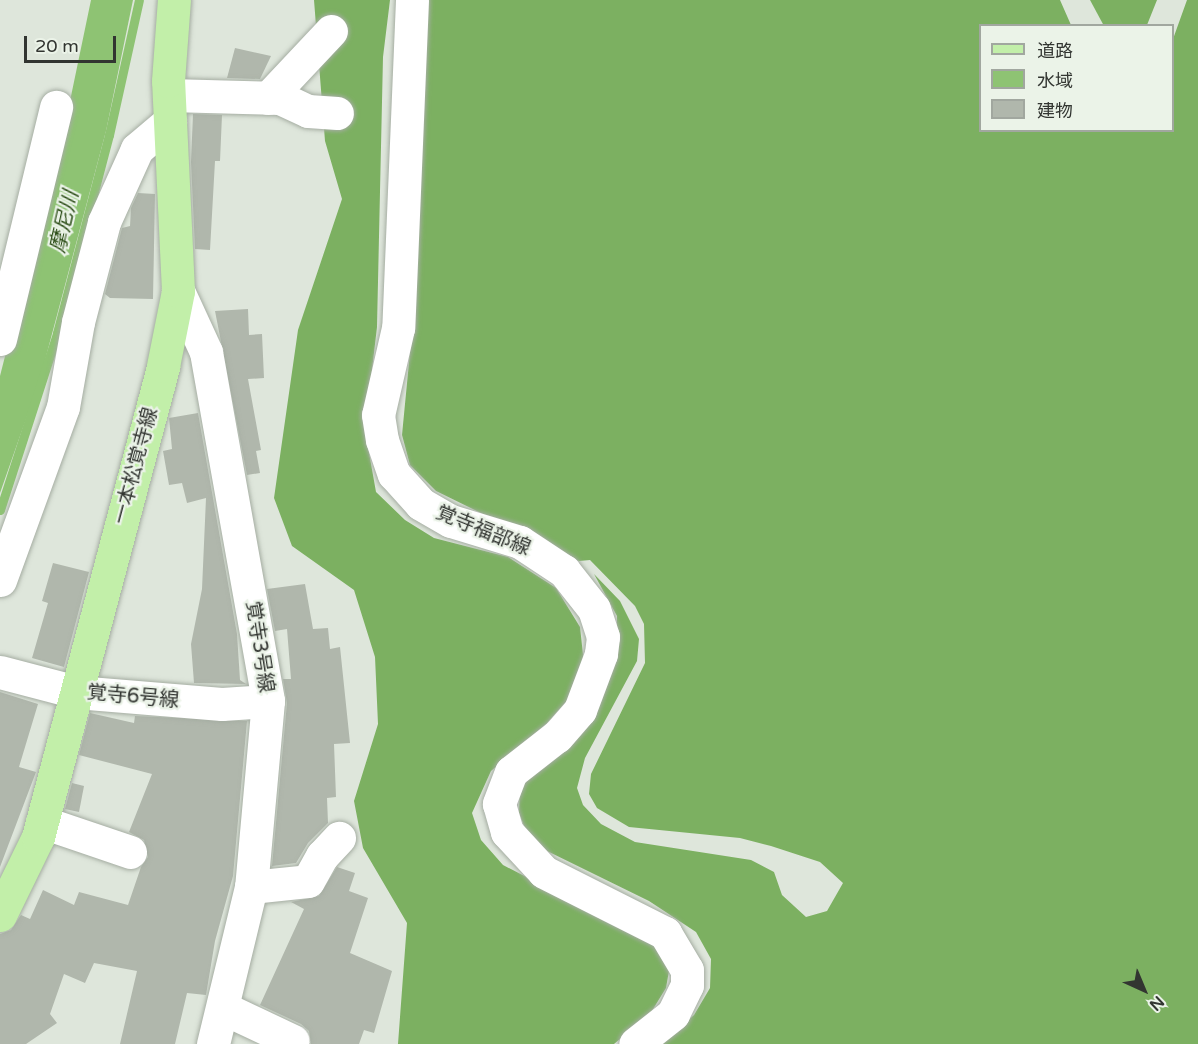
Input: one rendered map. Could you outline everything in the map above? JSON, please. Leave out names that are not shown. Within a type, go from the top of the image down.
[{"type":"main road","name":"一本松覚寺線","points":[[0,915],[42,822],[163,366],[178,291],[170,108],[174,0]]},
{"type":"street","name":"覚寺福部線","points":[[412,0],[398,328],[378,415],[382,440],[394,474],[421,504],[451,521],[520,542],[564,571],[594,609],[603,637],[601,654],[580,710],[557,736],[511,772],[499,804],[507,832],[544,872],[664,933],[687,970],[687,985],[673,1014],[635,1044]]},
{"type":"street","points":[[268,98],[331,31]]},
{"type":"street","points":[[0,580],[63,407],[78,322],[104,222],[136,149],[170,108],[280,98],[308,111],[337,113]]},
{"type":"street","points":[[0,339],[56,107]]},
{"type":"street","name":"覚寺3号線","points":[[178,291],[206,352],[268,701],[251,887],[213,1044]]},
{"type":"street","name":"覚寺6号線","points":[[0,672],[76,692],[222,704],[268,701]]},
{"type":"street","points":[[42,822],[130,852]]},
{"type":"street","points":[[251,887],[308,881],[322,856],[339,838]]},
{"type":"street","points":[[223,1008],[293,1041]]},
{"type":"shaded area","points":[[314,0],[390,0],[383,57],[377,327],[365,430],[376,492],[405,520],[434,538],[508,557],[556,588],[580,627],[584,664],[571,696],[547,723],[491,771],[472,813],[481,840],[503,865],[559,894],[639,928],[670,965],[666,988],[650,1014],[614,1044],[398,1044],[407,923],[363,848],[354,801],[378,724],[375,657],[354,590],[292,546],[274,498],[298,330],[342,199],[325,141]]},
{"type":"shaded area","points":[[425,0],[1060,0],[1071,24],[979,24],[979,132],[1174,132],[1174,36],[1187,0],[1198,0],[1198,1044],[662,1044],[694,1015],[710,988],[711,959],[696,932],[649,901],[543,849],[527,833],[519,813],[520,785],[617,656],[617,616],[594,574],[620,601],[639,639],[637,661],[585,758],[577,788],[583,805],[601,824],[635,842],[751,860],[774,872],[782,895],[806,917],[827,911],[843,883],[820,862],[771,846],[740,838],[629,827],[597,808],[589,794],[591,774],[645,663],[644,624],[635,606],[590,560],[579,561],[436,491],[410,465],[402,435],[413,321]]},
{"type":"shaded area","points":[[1090,0],[1157,0],[1147,24],[1103,24]]},
{"type":"water","name":"摩尼川","points":[[91,0],[133,0],[106,131],[40,379],[0,493],[0,376],[70,101]]},
{"type":"building","points":[[235,48],[271,56],[260,79],[227,78]]},
{"type":"building","points":[[193,114],[222,115],[220,161],[215,161],[210,250],[195,249],[191,162]]},
{"type":"building","points":[[138,193],[155,194],[153,299],[110,298],[105,294],[122,228],[130,226],[131,208]]},
{"type":"building","points":[[248,309],[249,335],[262,334],[264,378],[248,379],[261,450],[256,451],[260,473],[247,475],[215,311]]},
{"type":"building","points":[[198,413],[237,634],[240,680],[246,684],[194,683],[191,644],[202,589],[206,498],[187,503],[182,483],[169,485],[163,451],[172,449],[169,418]]},
{"type":"building","points":[[53,563],[89,572],[64,667],[32,658],[48,603],[42,601]]},
{"type":"building","points":[[305,584],[313,629],[328,628],[330,649],[340,647],[350,743],[334,744],[336,797],[327,798],[328,823],[308,843],[296,863],[272,866],[287,703],[283,679],[291,679],[287,629],[275,631],[267,589]]},
{"type":"building","points":[[0,692],[38,704],[19,767],[36,772],[0,867]]},
{"type":"building","points":[[90,713],[134,723],[135,716],[247,721],[233,876],[215,941],[206,995],[187,993],[175,1044],[120,1044],[137,971],[94,963],[85,983],[64,974],[50,1014],[57,1023],[26,1044],[0,1044],[0,934],[11,930],[21,915],[30,919],[43,890],[74,905],[79,892],[128,905],[141,867],[148,857],[144,840],[129,832],[152,774],[79,755]]},
{"type":"building","points":[[72,783],[84,786],[79,812],[65,809]]},
{"type":"building","points":[[337,867],[355,873],[349,891],[368,898],[350,953],[392,971],[374,1033],[364,1030],[359,1044],[311,1044],[309,1031],[301,1024],[260,1005],[304,909],[291,902],[319,896]]},
{"type":"waterway","name":"摩尼川","points":[[0,510],[57,333],[109,135],[139,0]]}]
